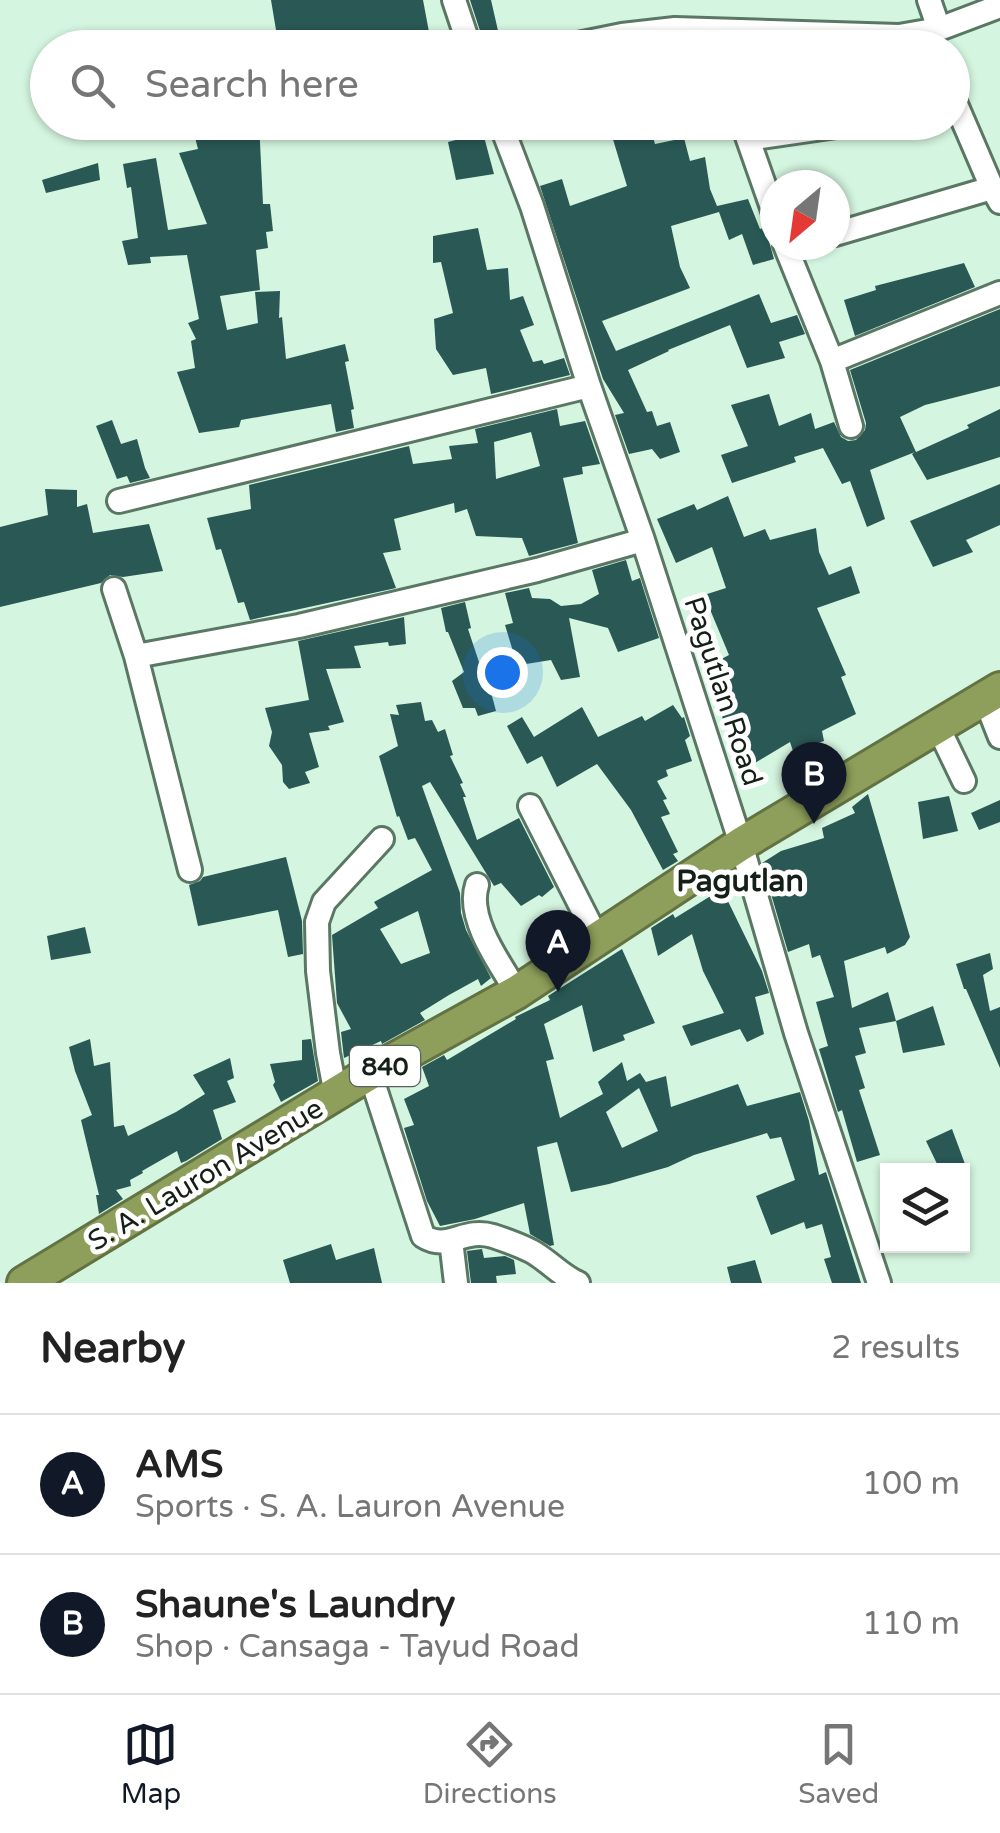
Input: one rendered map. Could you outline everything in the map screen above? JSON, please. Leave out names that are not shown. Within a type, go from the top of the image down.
[{"type":"highway","name":"840","points":[[742,844],[992,694]]},
{"type":"highway","name":"S. A. Lauron Avenue","points":[[26,1283],[336,1094],[517,992],[742,844]]},
{"type":"street","points":[[454,0],[464,30]]},
{"type":"street","points":[[929,0],[930,30]]},
{"type":"street","points":[[944,30],[1000,6]]},
{"type":"street","points":[[850,230],[996,195],[970,137]]},
{"type":"street","name":"Pagutlan Road","points":[[507,140],[644,540],[742,844],[796,1033],[879,1283]]},
{"type":"street","points":[[748,140],[760,174]]},
{"type":"street","points":[[794,260],[832,361],[851,426]]},
{"type":"street","points":[[832,361],[1000,294]]},
{"type":"street","points":[[119,501],[589,386]]},
{"type":"street","points":[[136,656],[299,626],[537,570],[644,540]]},
{"type":"street","points":[[114,589],[136,656],[190,870]]},
{"type":"street","points":[[992,694],[1000,737]]},
{"type":"street","points":[[938,728],[964,781]]},
{"type":"street","points":[[530,806],[598,940]]},
{"type":"street","points":[[336,1094],[318,971],[317,922],[324,902],[382,839]]},
{"type":"street","points":[[477,885],[475,908],[488,944],[517,992]]},
{"type":"street","points":[[370,1074],[423,1236],[434,1243],[466,1234],[491,1236],[532,1252],[578,1283]]},
{"type":"street","points":[[452,1240],[456,1283]]},
{"type":"building","points":[[271,0],[423,0],[429,30],[276,30]]},
{"type":"building","points":[[470,0],[491,0],[498,30],[480,30]]},
{"type":"building","points":[[196,140],[260,140],[263,204],[270,204],[273,231],[266,232],[268,248],[256,250],[260,290],[220,296],[227,330],[258,323],[255,292],[280,291],[279,318],[282,317],[286,359],[345,344],[354,428],[336,432],[331,404],[241,420],[239,427],[199,433],[177,372],[195,368],[191,341],[196,339],[188,323],[199,319],[187,255],[150,257],[151,263],[128,265],[122,241],[138,238],[131,187],[127,188],[123,164],[156,158],[168,230],[207,224],[179,153],[198,149]]},
{"type":"building","points":[[485,140],[494,174],[456,180],[448,142]]},
{"type":"building","points":[[613,140],[654,140],[655,144],[685,140],[690,161],[705,157],[717,206],[748,199],[760,229],[760,260],[770,260],[753,265],[742,234],[729,240],[719,212],[671,226],[680,267],[690,288],[602,321],[616,351],[759,294],[771,323],[797,315],[805,334],[779,342],[785,358],[747,368],[730,325],[628,370],[657,426],[670,422],[680,452],[660,459],[652,449],[629,454],[615,415],[624,413],[603,379],[540,186],[562,179],[570,206],[627,186]]},
{"type":"building","points":[[98,163],[100,180],[46,193],[42,180]]},
{"type":"building","points":[[478,228],[487,270],[508,268],[510,300],[523,296],[534,325],[520,330],[533,362],[542,360],[544,364],[564,358],[570,375],[491,394],[486,368],[453,375],[436,349],[434,319],[453,313],[441,262],[433,263],[433,236]]},
{"type":"building","points":[[964,263],[975,287],[855,336],[844,300],[876,290],[875,286]]},
{"type":"building","points":[[1000,309],[1000,386],[925,405],[900,417],[916,452],[1000,409],[1000,457],[927,480],[912,454],[915,452],[870,470],[885,519],[867,527],[850,481],[842,484],[823,448],[794,457],[796,462],[732,483],[721,455],[748,446],[731,405],[769,394],[779,426],[811,413],[815,429],[834,422],[841,437],[856,440],[866,423],[850,370]]},
{"type":"building","points":[[557,409],[560,426],[585,421],[600,464],[582,467],[583,474],[563,478],[578,543],[529,556],[522,538],[476,536],[467,509],[455,513],[454,503],[394,519],[401,550],[383,553],[396,588],[250,620],[244,602],[238,603],[207,518],[251,509],[249,485],[409,446],[413,464],[452,459],[449,446],[478,443],[475,429]],"holes":[[[531,432],[540,466],[496,479],[494,442]]]},
{"type":"building","points":[[112,420],[121,444],[137,439],[150,478],[130,483],[127,476],[117,479],[96,426]]},
{"type":"building","points":[[1000,484],[1000,525],[966,540],[973,552],[933,567],[910,521]]},
{"type":"building","points":[[45,489],[77,490],[77,507],[87,504],[93,533],[149,524],[163,571],[110,575],[101,583],[0,607],[0,527],[48,515]]},
{"type":"building","points":[[728,496],[744,537],[765,529],[770,540],[816,528],[819,552],[829,575],[851,566],[860,593],[817,608],[846,675],[841,677],[856,714],[822,731],[824,741],[793,751],[790,742],[740,772],[706,667],[729,655],[704,595],[726,588],[712,547],[676,563],[657,519],[694,504],[697,510]]},
{"type":"building","points":[[626,560],[632,581],[640,578],[659,638],[618,652],[608,628],[569,618],[580,677],[561,680],[551,660],[526,664],[515,658],[505,625],[513,623],[505,593],[529,588],[532,598],[550,599],[561,606],[581,604],[599,594],[592,570]]},
{"type":"building","points":[[465,602],[471,628],[468,629],[496,711],[478,716],[475,708],[463,708],[452,681],[464,672],[446,632],[441,608]]},
{"type":"building","points":[[404,617],[406,644],[354,646],[361,668],[326,669],[344,722],[328,726],[330,730],[309,733],[319,767],[305,772],[310,783],[289,789],[283,782],[282,765],[269,746],[272,732],[265,708],[309,700],[298,641]]},
{"type":"building","points":[[421,702],[425,721],[432,720],[438,732],[445,729],[477,840],[519,818],[554,887],[521,906],[501,883],[494,886],[430,782],[422,786],[460,893],[466,930],[491,978],[481,986],[478,979],[449,995],[420,1013],[425,1020],[382,1044],[381,1041],[344,1058],[341,1032],[351,1029],[337,1003],[332,935],[378,908],[374,902],[432,870],[415,838],[408,840],[397,817],[379,756],[398,746],[390,714],[399,715],[396,705]],"holes":[[[418,911],[430,953],[401,964],[380,929]]]},
{"type":"building","points":[[673,705],[684,717],[690,736],[685,740],[692,761],[666,770],[668,776],[657,781],[670,814],[661,817],[678,852],[673,854],[678,861],[663,870],[631,810],[597,764],[557,787],[542,756],[527,764],[507,726],[522,717],[534,737],[582,707],[598,737],[642,716],[645,721]]},
{"type":"building","points":[[868,794],[910,937],[905,945],[887,954],[885,947],[844,961],[852,1008],[888,992],[896,1021],[859,1028],[866,1053],[855,1056],[865,1088],[859,1090],[880,1155],[857,1162],[819,1049],[828,1046],[816,1002],[834,997],[820,955],[812,958],[809,944],[788,952],[762,863],[781,851],[824,838],[822,828],[855,813],[852,807]]},
{"type":"building","points":[[949,796],[958,831],[923,839],[918,802]]},
{"type":"building","points":[[1000,800],[1000,822],[979,830],[971,813]]},
{"type":"building","points":[[286,857],[302,921],[303,954],[288,957],[278,910],[198,926],[189,885],[203,877]]},
{"type":"building","points":[[722,889],[769,993],[755,997],[764,1034],[747,1042],[740,1029],[691,1046],[682,1026],[724,1013],[703,971],[692,934],[658,956],[651,928]]},
{"type":"building","points":[[85,927],[91,953],[51,960],[47,936]]},
{"type":"building","points":[[622,949],[655,1023],[593,1052],[582,1005],[544,1024],[554,1059],[546,1061],[560,1118],[603,1094],[598,1082],[622,1062],[627,1081],[640,1073],[646,1082],[666,1076],[671,1107],[738,1084],[747,1106],[800,1092],[819,1175],[826,1172],[861,1283],[832,1283],[824,1259],[831,1257],[822,1224],[806,1229],[804,1222],[771,1235],[756,1196],[795,1180],[781,1137],[770,1139],[767,1133],[668,1167],[571,1192],[557,1142],[537,1147],[554,1245],[530,1234],[524,1203],[440,1226],[427,1201],[404,1128],[414,1125],[404,1099],[429,1086],[422,1067],[444,1055],[447,1060],[550,1000],[548,996]],"holes":[[[639,1088],[658,1131],[622,1148],[606,1112]]]},
{"type":"building","points":[[990,953],[993,969],[983,975],[990,1011],[1000,1007],[1000,1068],[956,964]]},
{"type":"building","points":[[933,1006],[945,1045],[903,1053],[896,1021]]},
{"type":"building","points":[[90,1039],[94,1066],[110,1062],[114,1127],[124,1125],[128,1136],[205,1094],[193,1075],[230,1058],[234,1078],[227,1081],[236,1102],[213,1110],[222,1139],[181,1163],[177,1151],[142,1171],[130,1180],[131,1186],[116,1190],[123,1199],[99,1214],[99,1195],[81,1120],[92,1115],[69,1047]]},
{"type":"building","points":[[311,1039],[318,1081],[281,1102],[270,1064],[302,1060],[302,1040]]},
{"type":"building","points":[[952,1129],[965,1163],[937,1163],[926,1141]]},
{"type":"building","points":[[331,1244],[336,1260],[374,1248],[382,1283],[290,1283],[283,1260]]},
{"type":"building","points":[[482,1249],[484,1258],[505,1256],[514,1260],[516,1274],[496,1276],[497,1283],[471,1283],[467,1251]]},
{"type":"building","points":[[755,1260],[762,1283],[731,1283],[727,1267]]},
{"type":"place","name":"Shaune's Laundry","points":[[814,824]]},
{"type":"place","name":"AMS","points":[[558,992]]},
{"type":"district","name":"Pagutlan","points":[[740,881]]}]
